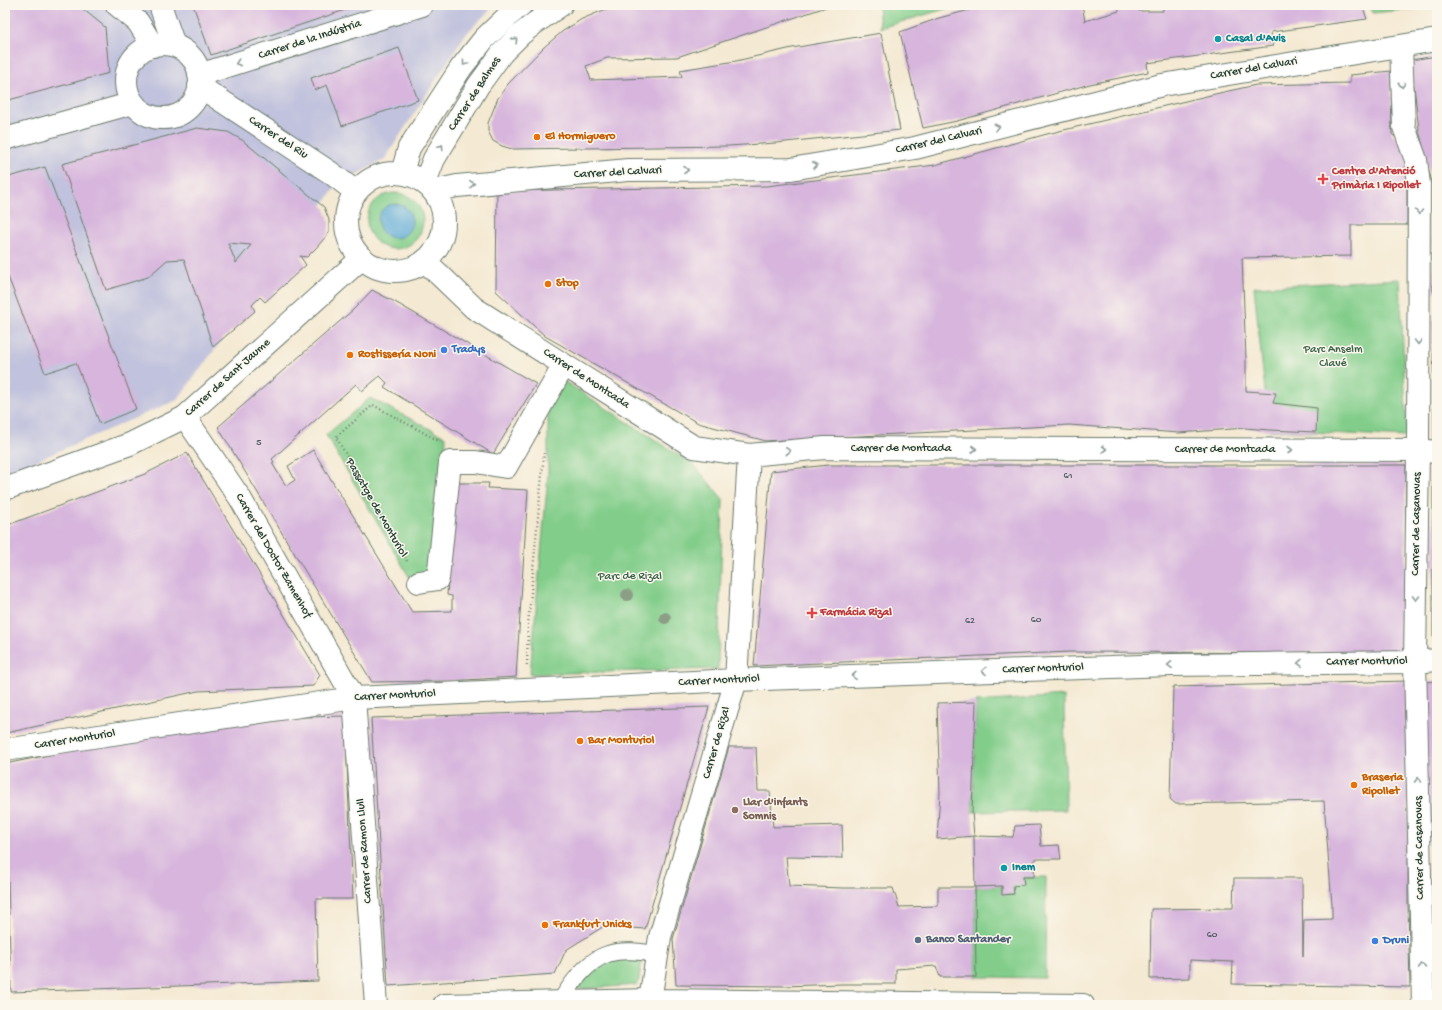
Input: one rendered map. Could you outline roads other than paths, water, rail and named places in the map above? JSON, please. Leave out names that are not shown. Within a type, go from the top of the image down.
[{"type":"street","points":[[117,5],[138,22],[163,46]]},
{"type":"street","points":[[160,5],[163,46]]},
{"type":"street","name":"Carrer de la Indústria","points":[[199,81],[422,5]]},
{"type":"street","name":"Carrer de Balmes","points":[[402,173],[410,148],[461,68],[484,39],[521,5]]},
{"type":"street","name":"Carrer de Balmes","points":[[430,186],[434,159],[478,86],[502,54],[520,35],[561,5]]},
{"type":"street","name":"Carrer del Calvari","points":[[430,186],[457,186],[628,170],[792,169],[916,148],[1162,85],[1437,40]]},
{"type":"street","points":[[163,46],[185,51],[194,60],[199,81],[197,96],[190,107],[180,114],[168,118],[156,118],[145,114],[135,106],[129,97],[126,85],[126,73],[131,62],[139,53],[163,46]]},
{"type":"street","name":"Carrer de Casanovas","points":[[1401,46],[1404,127],[1416,160],[1428,307],[1428,451],[1415,662],[1423,1005]]},
{"type":"street","name":"Carrer del Riu","points":[[199,81],[356,192]]},
{"type":"street","points":[[5,139],[133,103]]},
{"type":"street","points":[[402,173],[414,176],[430,186],[441,204],[444,220],[443,235],[436,250],[425,261],[414,268],[400,271],[386,270],[373,266],[362,258],[353,247],[347,234],[346,219],[349,204],[356,192],[367,182],[383,174],[402,173]]},
{"type":"street","name":"Carrer de Sant Jaume","points":[[5,489],[130,444],[185,418],[362,258]]},
{"type":"street","name":"Carrer de Montcada","points":[[425,261],[474,308],[694,447],[750,454],[825,448],[1428,451]]},
{"type":"street","points":[[419,582],[438,579],[450,462],[476,462],[506,467],[564,365]]},
{"type":"street","name":"Carrer del Doctor Zamenhof","points":[[185,418],[240,498],[354,698]]},
{"type":"street","name":"Carrer de Rizal","points":[[650,1000],[660,937],[736,680],[750,454]]},
{"type":"street","name":"Carrer Monturiol","points":[[5,750],[354,698],[736,680],[1170,665],[1415,662],[1437,660]]},
{"type":"street","name":"Carrer de Ramon Llull","points":[[354,698],[376,1005]]},
{"type":"street","points":[[444,1005],[551,1002],[615,1003],[650,1000],[1083,1005]]},
{"type":"lane","points":[[551,1002],[567,989],[591,964],[608,954],[632,951],[657,954]]},
{"type":"water","points":[[395,204],[407,209],[412,221],[407,233],[395,238],[383,233],[378,221],[383,209]]},
{"type":"place","name":"Casal d'Avis","points":[[1218,39]]},
{"type":"place","name":"El Hormiguero","points":[[537,137]]},
{"type":"place","name":"Centre d'Atenció Primària I Ripollet","points":[[1323,179]]},
{"type":"place","name":"Stop","points":[[548,284]]},
{"type":"place","name":"Tradys","points":[[444,350]]},
{"type":"place","name":"Rostissería Noni","points":[[350,355]]},
{"type":"place","name":"Farmácia Rizal","points":[[812,613]]},
{"type":"place","name":"Bar Monturiol","points":[[580,741]]},
{"type":"place","name":"Braseria Ripollet","points":[[1354,785]]},
{"type":"place","name":"Llar d'infants Somnis","points":[[735,810]]},
{"type":"place","name":"Inem","points":[[1004,868]]},
{"type":"place","name":"Frankfurt Unicks","points":[[545,925]]},
{"type":"place","name":"Banco Santander","points":[[918,940]]},
{"type":"place","name":"Druni","points":[[1375,941]]},
{"type":"park label","name":"Parc Anselm Clavé","points":[[1333,357]]},
{"type":"park label","name":"Parc de Rizal","points":[[630,577]]}]
